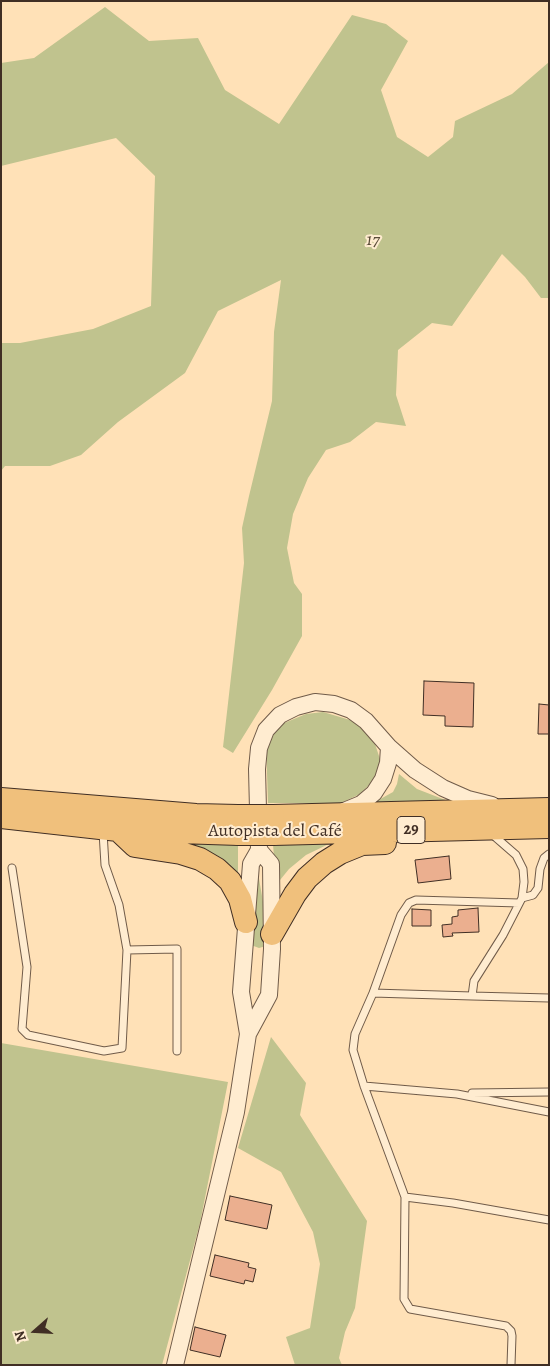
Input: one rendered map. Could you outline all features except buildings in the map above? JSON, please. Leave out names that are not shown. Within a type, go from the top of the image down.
[{"type":"highway","name":"Autopista del Café","points":[[1,799],[196,815],[268,833],[549,826]]},
{"type":"highway","name":"Autopista del Café","points":[[268,833],[330,814],[549,809]]},
{"type":"highway","name":"Autopista del Café","points":[[1,817],[110,830],[239,825]]},
{"type":"highway","points":[[110,830],[135,846],[200,858],[217,869],[230,881],[240,899],[245,933]]},
{"type":"highway","points":[[272,942],[295,894],[307,878],[324,863],[340,853],[362,844],[395,842],[413,830]]},
{"type":"street","points":[[248,1034],[269,995],[272,942],[271,864],[268,833],[257,769],[259,748],[266,730],[280,714],[315,702],[334,704],[350,710],[366,721],[389,747],[415,770],[443,788],[468,799],[506,809]]},
{"type":"street","points":[[330,814],[362,804],[374,793],[383,779],[388,763],[389,747]]},
{"type":"street","points":[[175,1365],[236,1112],[248,1034],[241,992],[251,864],[268,833]]},
{"type":"street","points":[[245,933],[254,953],[260,954],[272,942]]},
{"type":"lane","points":[[472,996],[474,981],[503,935],[521,901],[524,882],[523,869],[516,855],[485,828]]},
{"type":"lane","points":[[12,868],[27,966],[22,1029],[28,1035],[104,1051],[122,1048],[127,950],[118,905],[105,865],[110,830]]},
{"type":"lane","points":[[512,1365],[512,1336],[511,1331],[506,1326],[410,1309],[404,1299],[405,1197],[364,1086],[354,1050],[355,1034],[374,993],[401,915],[409,903],[416,900],[521,901],[533,895],[538,888],[540,869],[544,858],[549,854]]},
{"type":"lane","points":[[127,950],[178,949],[177,1050]]},
{"type":"lane","points":[[374,993],[549,998]]},
{"type":"lane","points":[[364,1086],[457,1094],[549,1112]]},
{"type":"lane","points":[[457,1094],[549,1092]]},
{"type":"lane","points":[[405,1197],[443,1201],[549,1220]]},
{"type":"green space","name":"17","points":[[105,7],[149,41],[198,38],[225,90],[279,124],[352,15],[386,24],[408,41],[381,90],[397,137],[428,157],[453,137],[455,121],[512,94],[549,62],[549,298],[541,298],[525,277],[502,254],[452,326],[432,323],[398,350],[396,395],[406,426],[376,422],[350,442],[326,450],[308,478],[293,514],[287,548],[294,583],[302,594],[302,636],[272,690],[233,753],[223,747],[244,563],[242,528],[272,401],[274,332],[281,280],[218,311],[185,373],[118,422],[81,455],[50,466],[5,466],[1,471],[1,343],[20,343],[93,329],[151,306],[155,176],[116,138],[1,166],[1,63],[34,58]]},
{"type":"green space","points":[[323,712],[357,722],[374,741],[380,759],[380,768],[375,779],[360,794],[341,803],[268,803],[266,743],[277,726],[306,714]]},
{"type":"green space","points":[[399,774],[417,789],[448,801],[375,802],[393,792]]},
{"type":"green space","points":[[335,841],[306,855],[289,869],[276,885],[273,844]]},
{"type":"green space","points":[[185,843],[238,844],[238,880]]},
{"type":"green space","points":[[258,873],[270,942],[266,946],[259,948],[251,945]]},
{"type":"green space","points":[[271,1037],[306,1083],[300,1115],[367,1221],[355,1308],[345,1332],[339,1358],[342,1365],[295,1365],[286,1337],[310,1328],[320,1264],[313,1232],[281,1172],[238,1148]]},
{"type":"green space","points":[[1,1043],[228,1082],[200,1223],[162,1365],[1,1365]]}]
